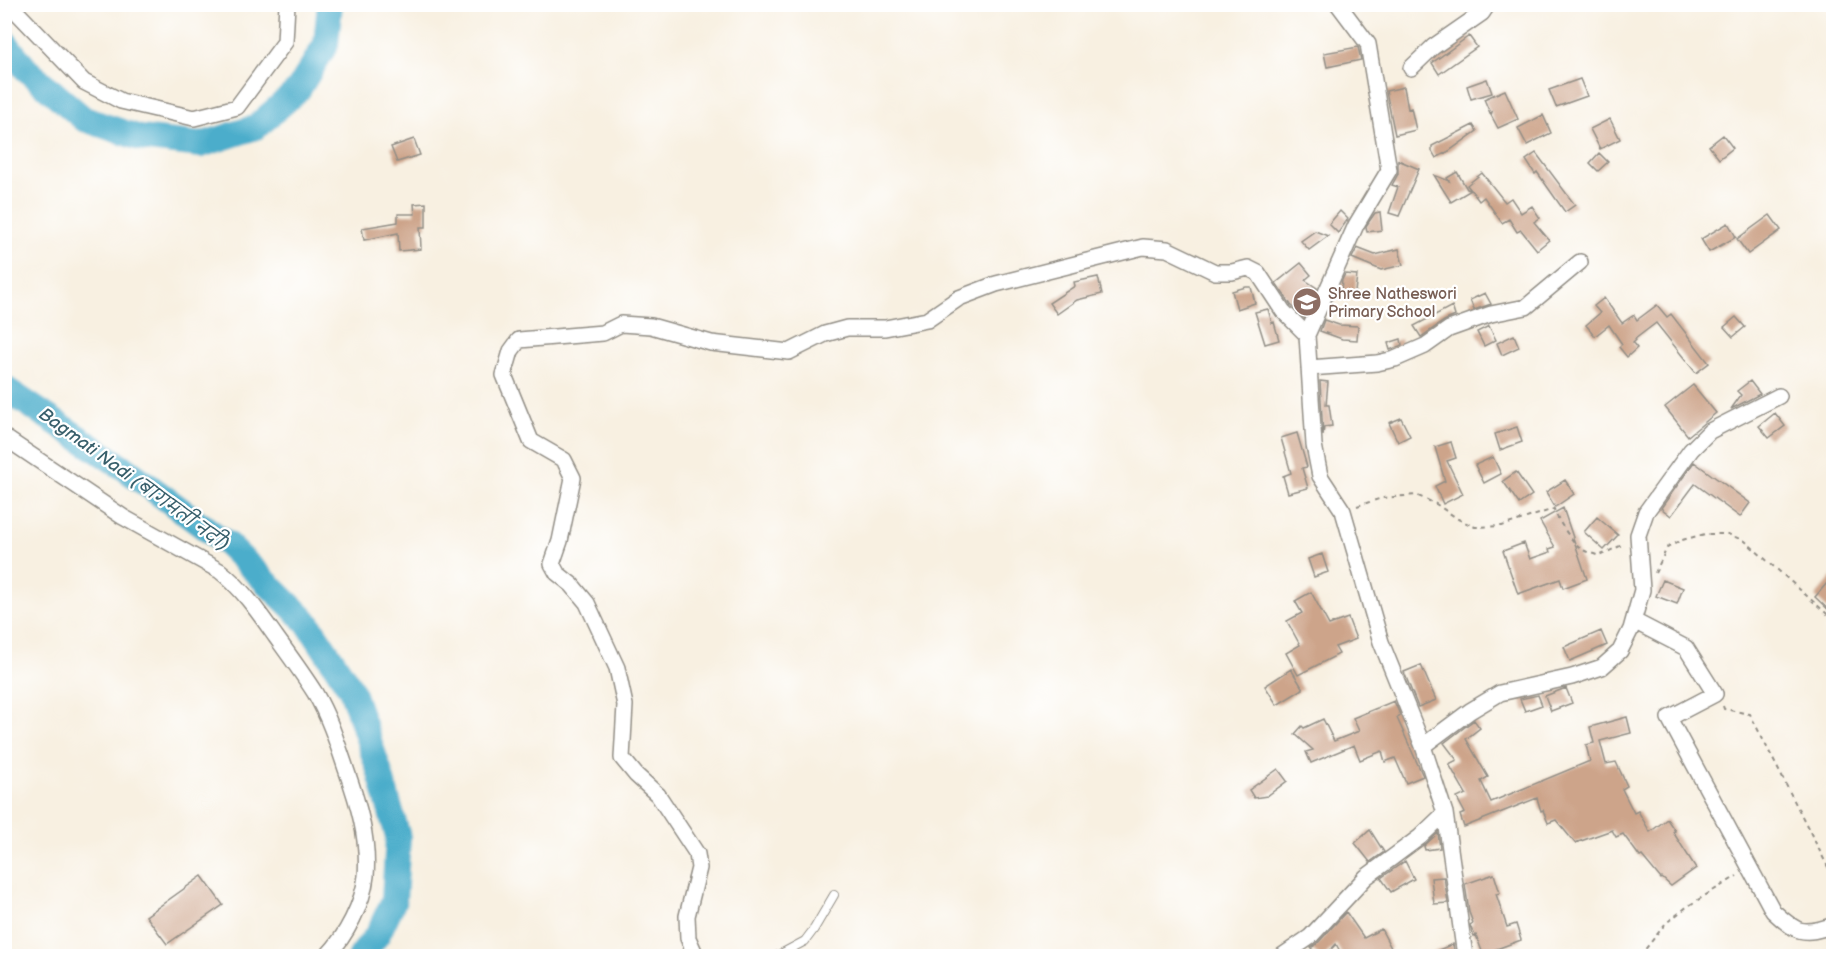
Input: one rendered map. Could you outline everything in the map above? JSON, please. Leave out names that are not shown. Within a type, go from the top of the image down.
[{"type":"street","points":[[9,4],[84,82],[121,101],[194,118],[237,107],[285,42],[287,4]]},
{"type":"street","points":[[1338,4],[1368,44],[1389,170],[1356,225],[1307,336],[1314,445],[1320,476],[1342,510],[1382,642],[1423,746],[1445,813],[1465,957]]},
{"type":"street","points":[[1411,68],[1433,47],[1482,13],[1488,4]]},
{"type":"street","points":[[696,957],[688,938],[687,915],[699,868],[697,854],[658,795],[636,775],[622,758],[625,705],[617,668],[587,603],[572,585],[557,573],[552,564],[560,542],[573,478],[564,460],[531,441],[504,375],[511,351],[519,340],[603,333],[621,324],[651,326],[711,343],[789,352],[825,334],[847,328],[885,328],[927,320],[959,298],[996,284],[1143,248],[1167,249],[1215,272],[1232,272],[1248,268],[1258,273],[1283,311],[1307,336]]},
{"type":"street","points":[[1309,368],[1377,363],[1395,359],[1425,346],[1449,329],[1491,314],[1526,307],[1580,262]]},
{"type":"street","points":[[1423,746],[1470,711],[1500,693],[1572,677],[1602,667],[1620,651],[1634,621],[1642,590],[1638,535],[1646,512],[1691,450],[1710,431],[1779,396]]},
{"type":"street","points":[[4,436],[123,517],[220,571],[234,582],[260,614],[315,692],[332,725],[360,810],[365,842],[366,876],[360,902],[339,943],[327,957]]},
{"type":"street","points":[[1634,621],[1686,648],[1715,694],[1669,718],[1773,911],[1791,927],[1812,932],[1833,925]]},
{"type":"street","points":[[1282,957],[1310,937],[1366,877],[1420,837],[1445,813]]},
{"type":"lane","points":[[777,957],[804,941],[814,929],[834,895]]},
{"type":"path","points":[[1342,510],[1382,498],[1416,495],[1475,527],[1502,526],[1554,509],[1556,516],[1570,536],[1584,551],[1599,556],[1617,549],[1638,535]]},
{"type":"path","points":[[1642,590],[1658,570],[1667,548],[1682,540],[1705,534],[1728,534],[1745,540],[1833,620]]},
{"type":"path","points":[[1715,694],[1724,709],[1750,714],[1833,879]]},
{"type":"path","points":[[1640,957],[1666,924],[1688,906],[1750,868]]},
{"type":"building","points":[[1469,36],[1477,47],[1439,74],[1432,63]]},
{"type":"building","points":[[1358,47],[1361,60],[1327,67],[1324,53]]},
{"type":"building","points":[[1487,79],[1492,93],[1471,99],[1467,86]]},
{"type":"building","points":[[1580,79],[1587,96],[1556,107],[1549,90]]},
{"type":"building","points":[[1404,87],[1408,109],[1411,108],[1416,130],[1395,135],[1386,91]]},
{"type":"building","points":[[1505,90],[1518,119],[1498,128],[1484,99]]},
{"type":"building","points":[[1543,115],[1551,133],[1527,145],[1518,128]]},
{"type":"building","points":[[1610,119],[1620,139],[1600,149],[1590,129]]},
{"type":"building","points":[[1473,125],[1477,131],[1436,158],[1432,146]]},
{"type":"building","points":[[1723,135],[1733,148],[1719,159],[1709,146]]},
{"type":"building","points":[[414,139],[420,155],[397,162],[391,147]]},
{"type":"building","points":[[1536,153],[1575,205],[1565,212],[1526,160]]},
{"type":"building","points":[[1599,153],[1608,162],[1598,171],[1590,163]]},
{"type":"building","points":[[1398,160],[1419,169],[1399,216],[1389,213],[1398,187],[1392,185],[1398,174]]},
{"type":"building","points":[[1457,172],[1467,189],[1471,190],[1451,202],[1434,175],[1449,181],[1447,178]]},
{"type":"building","points":[[1482,173],[1505,202],[1511,198],[1521,213],[1532,206],[1540,218],[1534,222],[1549,240],[1537,250],[1521,230],[1517,232],[1509,219],[1502,223],[1484,197],[1479,201],[1467,185]]},
{"type":"building","points":[[426,203],[426,227],[420,227],[421,249],[399,251],[398,233],[364,240],[362,228],[398,222],[398,214],[415,214],[414,204]]},
{"type":"building","points":[[1340,211],[1348,219],[1338,233],[1329,224]]},
{"type":"building","points":[[1380,212],[1382,230],[1367,232],[1366,226],[1375,213]]},
{"type":"building","points":[[1770,215],[1781,230],[1748,254],[1737,239]]},
{"type":"building","points":[[1728,223],[1736,237],[1709,252],[1701,239]]},
{"type":"building","points":[[1315,231],[1328,236],[1309,250],[1301,241]]},
{"type":"building","points":[[1357,248],[1375,255],[1399,249],[1403,265],[1381,270],[1352,258]]},
{"type":"building","points":[[1301,263],[1311,275],[1305,280],[1317,288],[1304,318],[1291,305],[1276,283]]},
{"type":"building","points":[[1345,274],[1357,275],[1355,292],[1341,291]]},
{"type":"building","points":[[1098,277],[1102,294],[1077,300],[1057,314],[1049,303],[1075,286],[1074,282]]},
{"type":"building","points":[[1251,287],[1255,303],[1237,309],[1232,291]]},
{"type":"building","points":[[1485,293],[1491,304],[1474,310],[1470,300]]},
{"type":"building","points":[[1604,298],[1622,323],[1634,315],[1637,320],[1657,305],[1667,317],[1671,314],[1709,363],[1696,373],[1656,323],[1635,339],[1633,343],[1637,348],[1627,357],[1619,347],[1622,344],[1609,325],[1595,336],[1586,325],[1600,313],[1594,306]]},
{"type":"building","points":[[1452,306],[1455,316],[1421,337],[1414,326]]},
{"type":"building","points":[[1268,309],[1279,340],[1265,344],[1255,312]]},
{"type":"building","points":[[1736,317],[1745,327],[1733,337],[1724,327]]},
{"type":"building","points":[[1324,320],[1339,325],[1358,326],[1357,340],[1342,339],[1320,331]]},
{"type":"building","points":[[1489,326],[1496,340],[1484,346],[1477,332]]},
{"type":"building","points":[[1514,335],[1519,347],[1502,355],[1497,343]]},
{"type":"building","points":[[1401,339],[1402,345],[1390,350],[1388,343]]},
{"type":"building","points":[[1320,381],[1328,382],[1326,405],[1329,405],[1332,426],[1324,427],[1323,436]]},
{"type":"building","points":[[1750,381],[1760,394],[1731,409],[1741,395],[1737,391]]},
{"type":"building","points":[[1693,385],[1716,413],[1688,436],[1665,407]]},
{"type":"building","points":[[1775,413],[1785,426],[1769,438],[1759,426]]},
{"type":"building","points":[[1401,418],[1410,436],[1398,442],[1389,423]]},
{"type":"building","points":[[1517,427],[1522,442],[1500,450],[1495,434]]},
{"type":"building","points":[[1297,433],[1307,467],[1302,468],[1308,488],[1288,493],[1283,476],[1291,473],[1281,438]]},
{"type":"building","points":[[1451,442],[1456,458],[1447,461],[1463,494],[1443,504],[1435,486],[1445,481],[1435,447]]},
{"type":"building","points":[[1493,457],[1501,474],[1484,483],[1475,465]]},
{"type":"building","points":[[1694,462],[1750,503],[1740,517],[1695,484],[1671,516],[1661,508]]},
{"type":"building","points":[[1516,472],[1532,495],[1519,504],[1503,481]]},
{"type":"building","points":[[1565,480],[1574,494],[1555,507],[1546,492]]},
{"type":"building","points":[[1563,508],[1587,579],[1563,588],[1560,579],[1518,594],[1503,551],[1524,543],[1530,559],[1550,552],[1549,549],[1555,547],[1540,521]]},
{"type":"building","points":[[1597,517],[1618,535],[1604,550],[1584,532]]},
{"type":"building","points":[[1322,554],[1328,572],[1314,577],[1308,559]]},
{"type":"building","points":[[1833,576],[1833,614],[1815,597]]},
{"type":"building","points":[[1663,580],[1683,588],[1677,604],[1656,596]]},
{"type":"building","points":[[1311,592],[1329,625],[1348,618],[1356,639],[1335,647],[1339,654],[1298,675],[1286,653],[1300,645],[1287,621],[1302,613],[1295,601]]},
{"type":"building","points":[[1601,631],[1607,645],[1570,661],[1564,647]]},
{"type":"building","points":[[1421,665],[1436,700],[1418,707],[1404,672]]},
{"type":"building","points":[[1291,669],[1303,689],[1277,705],[1265,686]]},
{"type":"building","points":[[1566,688],[1572,703],[1551,711],[1545,696]]},
{"type":"building","points":[[1538,695],[1542,705],[1525,711],[1520,699]]},
{"type":"building","points":[[1394,701],[1400,715],[1397,718],[1423,776],[1406,783],[1395,758],[1385,762],[1382,751],[1360,760],[1354,745],[1311,763],[1306,752],[1313,750],[1295,734],[1302,726],[1304,728],[1323,719],[1334,741],[1359,731],[1353,718]]},
{"type":"building","points":[[1627,717],[1631,733],[1600,741],[1606,764],[1616,762],[1627,786],[1622,789],[1634,813],[1638,811],[1650,832],[1667,819],[1696,868],[1671,886],[1661,879],[1642,856],[1640,857],[1623,834],[1616,837],[1612,830],[1575,843],[1556,820],[1548,823],[1537,798],[1464,827],[1460,815],[1465,813],[1457,798],[1466,794],[1449,764],[1457,760],[1444,743],[1474,720],[1480,728],[1466,739],[1488,777],[1481,781],[1491,802],[1590,761],[1586,745],[1594,743],[1590,727]]},
{"type":"building","points":[[1278,769],[1287,781],[1267,796],[1254,798],[1249,790]]},
{"type":"building","points":[[1370,830],[1384,852],[1370,862],[1355,843]]},
{"type":"building","points":[[1438,833],[1440,848],[1425,850],[1424,846]]},
{"type":"building","points":[[1405,861],[1414,879],[1391,892],[1381,878]]},
{"type":"building","points":[[1494,874],[1500,893],[1496,894],[1507,927],[1516,924],[1521,940],[1483,954],[1470,925],[1473,923],[1465,884]]},
{"type":"building","points":[[202,876],[223,905],[167,944],[146,916]]},
{"type":"building","points":[[1444,877],[1448,903],[1434,904],[1431,878]]},
{"type":"building","points":[[1346,912],[1364,938],[1381,929],[1391,948],[1376,957],[1343,957],[1336,944],[1324,957],[1319,957],[1311,948]]},
{"type":"building","points":[[1453,944],[1455,957],[1424,957],[1424,956]]},
{"type":"waterway","name":"Bagmati Nadi (बागमती नदी)","points":[[4,41],[26,69],[84,119],[140,138],[201,145],[256,127],[298,90],[326,44],[330,4]]},
{"type":"waterway","name":"Bagmati Nadi (बागमती नदी)","points":[[4,388],[127,470],[227,544],[307,622],[351,689],[379,770],[398,837],[394,900],[378,934],[361,956]]},
{"type":"place","name":"Shree Natheswori Primary School","points":[[1307,302]]}]
